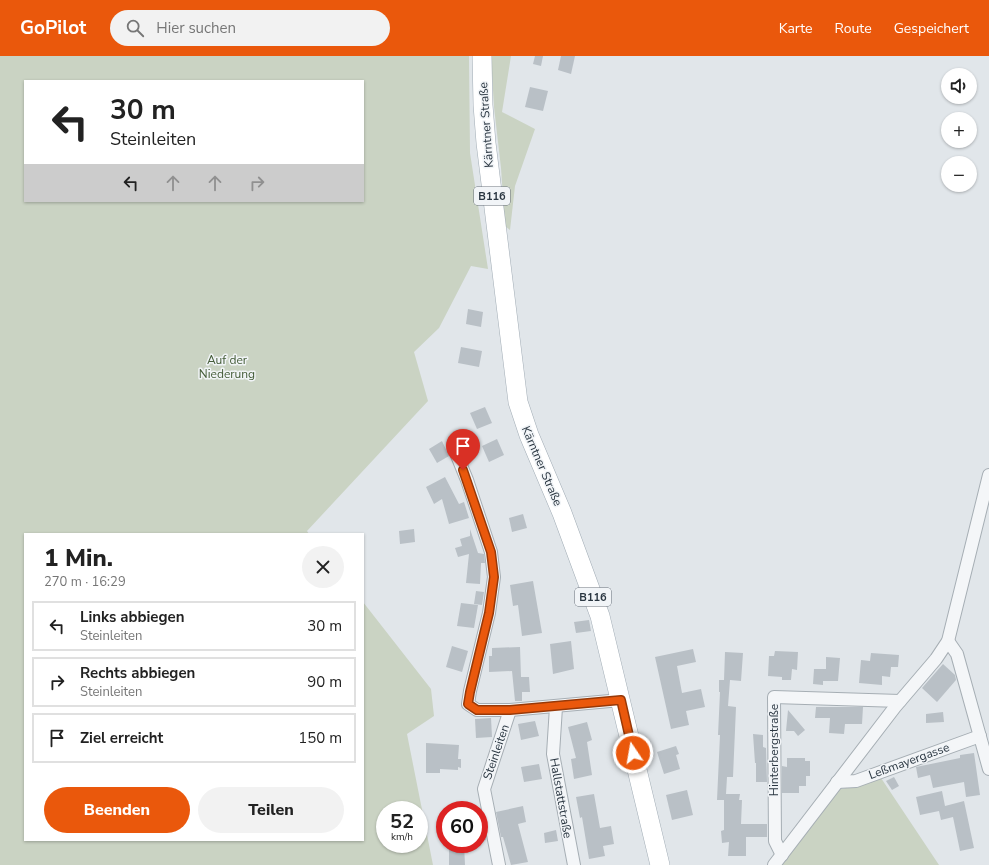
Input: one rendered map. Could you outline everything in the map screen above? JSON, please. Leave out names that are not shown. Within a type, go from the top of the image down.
[{"type":"main road","name":"Kärntner Straße","points":[[482,56],[486,151],[518,402],[529,435],[562,513],[596,603],[611,657],[660,865]]},
{"type":"street","name":"Steinleiten","points":[[456,453],[467,480],[491,552],[494,577],[489,613],[468,704],[477,710],[510,710],[621,700]]},
{"type":"street","points":[[774,865],[900,701],[936,659],[948,642],[989,475]]},
{"type":"street","points":[[948,642],[956,654],[989,769]]},
{"type":"street","name":"Hinterbergstraße","points":[[782,855],[775,841],[774,697],[900,701]]},
{"type":"street","name":"Hallstattstraße","points":[[556,707],[553,754],[574,865]]},
{"type":"street","name":"Steinleiten","points":[[498,865],[484,789],[510,710]]},
{"type":"street","name":"Leßmayergasse","points":[[837,782],[856,781],[980,736]]},
{"type":"green space","name":"Auf der Niederung","points":[[0,56],[469,56],[470,153],[488,269],[471,266],[439,328],[414,352],[428,401],[307,531],[308,533],[24,533],[24,841],[364,841],[364,603],[431,689],[434,716],[407,734],[420,801],[376,801],[376,853],[428,853],[428,840],[433,865],[0,865]]},
{"type":"green space","points":[[491,56],[511,56],[502,112],[535,129],[515,186],[510,230],[505,226]]},
{"type":"green space","points":[[879,775],[939,865],[782,865],[837,790],[858,785]]},
{"type":"building","points":[[535,56],[543,56],[541,66],[533,64]]},
{"type":"building","points":[[561,56],[575,56],[571,74],[558,70]]},
{"type":"building","points":[[530,87],[548,91],[543,111],[525,107]]},
{"type":"building","points":[[468,309],[483,312],[481,327],[466,324]]},
{"type":"building","points":[[461,347],[482,351],[479,367],[458,363]]},
{"type":"building","points":[[485,407],[492,423],[477,429],[470,413]]},
{"type":"building","points":[[497,439],[504,455],[489,462],[482,446]]},
{"type":"building","points":[[442,441],[449,456],[437,463],[429,449]]},
{"type":"building","points":[[445,477],[459,504],[464,502],[469,518],[449,524],[442,499],[434,504],[426,487]]},
{"type":"building","points":[[523,514],[527,528],[512,532],[509,518]]},
{"type":"building","points":[[414,529],[415,542],[400,544],[399,531]]},
{"type":"building","points":[[470,529],[478,553],[484,554],[485,563],[481,563],[480,584],[466,583],[469,554],[458,557],[455,548],[462,546],[460,539],[470,536]]},
{"type":"building","points":[[533,581],[542,633],[522,636],[518,605],[513,606],[510,585]]},
{"type":"building","points":[[476,591],[484,592],[482,605],[474,604]]},
{"type":"building","points":[[461,603],[478,605],[474,628],[457,626]]},
{"type":"building","points":[[589,620],[591,631],[576,633],[574,622]]},
{"type":"building","points":[[571,641],[574,669],[553,674],[550,644]]},
{"type":"building","points":[[452,646],[468,651],[462,672],[446,667]]},
{"type":"building","points":[[520,647],[521,677],[529,677],[530,692],[522,692],[522,701],[515,701],[512,671],[489,672],[489,656],[492,656],[492,648]]},
{"type":"building","points":[[693,649],[696,662],[677,666],[682,693],[701,689],[705,707],[686,711],[689,725],[671,729],[655,657]]},
{"type":"building","points":[[775,651],[798,652],[797,670],[792,669],[791,680],[782,680],[782,677],[768,676],[769,656],[774,656]]},
{"type":"building","points":[[725,652],[743,653],[741,681],[730,680],[728,706],[736,707],[733,777],[727,777],[726,794],[740,794],[739,800],[742,800],[741,824],[767,824],[767,837],[746,837],[746,856],[728,856],[729,842],[722,843],[721,831],[724,830],[724,800],[717,800],[720,735],[718,735],[720,692],[719,680],[724,680]]},
{"type":"building","points":[[871,653],[899,655],[898,667],[891,667],[890,677],[882,676],[882,685],[859,683],[861,660],[870,661]]},
{"type":"building","points":[[826,657],[840,658],[838,681],[823,681],[823,685],[813,684],[814,669],[826,669]]},
{"type":"building","points":[[943,664],[955,675],[956,680],[937,702],[922,688]]},
{"type":"building","points":[[816,707],[863,707],[862,724],[845,724],[844,734],[829,733],[830,718],[815,718]]},
{"type":"building","points":[[788,710],[805,730],[798,736],[794,731],[786,731]]},
{"type":"building","points":[[943,712],[944,722],[926,723],[926,714]]},
{"type":"building","points":[[491,718],[492,737],[476,738],[475,719]]},
{"type":"building","points":[[535,721],[539,736],[521,740],[518,724]]},
{"type":"building","points":[[587,722],[592,740],[587,742],[592,775],[574,779],[571,759],[576,758],[568,727]]},
{"type":"building","points":[[753,734],[763,735],[763,747],[766,748],[767,782],[756,782]]},
{"type":"building","points":[[426,743],[459,745],[458,759],[461,759],[461,768],[458,767],[458,770],[440,769],[440,773],[426,773]]},
{"type":"building","points":[[676,746],[679,754],[676,755],[680,769],[664,774],[657,752]]},
{"type":"building","points":[[974,753],[980,795],[966,797],[964,782],[933,788],[930,775],[918,778],[916,767],[960,758],[960,755]]},
{"type":"building","points":[[787,758],[805,758],[805,761],[810,761],[810,776],[806,776],[806,786],[799,786],[799,793],[782,793],[782,766],[787,767]]},
{"type":"building","points":[[539,764],[542,779],[524,782],[521,767]]},
{"type":"building","points":[[894,777],[899,786],[892,790],[886,781]]},
{"type":"building","points":[[687,790],[693,815],[672,820],[666,795]]},
{"type":"building","points":[[942,791],[945,806],[964,801],[974,848],[960,851],[953,817],[941,820],[939,811],[920,815],[916,797]]},
{"type":"building","points":[[594,794],[600,828],[611,826],[614,844],[603,846],[605,856],[589,859],[582,817],[580,818],[576,797]]},
{"type":"building","points":[[523,806],[526,822],[518,824],[528,862],[511,865],[503,837],[501,837],[496,812]]},
{"type":"building","points":[[556,830],[558,841],[545,843],[544,833]]},
{"type":"building","points":[[449,853],[464,853],[465,865],[449,865]]},
{"type":"route","points":[[463,470],[491,552],[494,577],[489,613],[468,704],[477,710],[510,710],[621,700],[633,753]]}]
